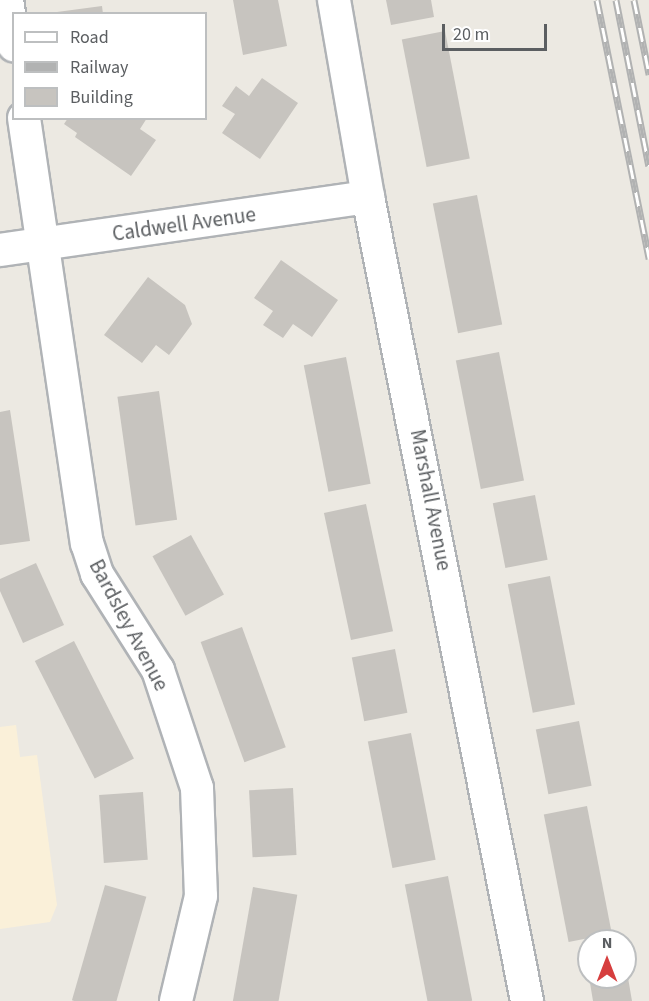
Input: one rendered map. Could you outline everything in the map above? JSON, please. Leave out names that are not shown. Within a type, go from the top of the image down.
[{"type":"street","points":[[7,0],[12,32]]},
{"type":"street","name":"Marshall Avenue","points":[[334,0],[368,197],[527,1001]]},
{"type":"street","name":"Bardsley Avenue","points":[[24,120],[87,543],[98,574],[158,670],[196,788],[201,896],[176,1001]]},
{"type":"street","name":"Caldwell Avenue","points":[[0,250],[368,197]]},
{"type":"shaded area","points":[[16,725],[20,757],[37,755],[57,905],[50,922],[0,929],[0,727]]},
{"type":"building","points":[[233,0],[278,0],[287,46],[243,55]]},
{"type":"building","points":[[386,0],[431,0],[434,17],[391,25]]},
{"type":"building","points":[[102,6],[103,12],[57,12]]},
{"type":"building","points":[[445,31],[470,159],[427,167],[402,39]]},
{"type":"building","points":[[262,78],[298,103],[260,159],[222,133],[235,114],[222,106],[236,86],[249,96]]},
{"type":"building","points":[[67,120],[146,120],[140,129],[156,140],[131,176],[75,137],[77,133],[64,124]]},
{"type":"building","points":[[477,195],[502,325],[458,333],[433,204]]},
{"type":"building","points":[[281,260],[338,300],[312,337],[293,324],[283,338],[263,325],[273,311],[254,298]]},
{"type":"building","points":[[148,277],[185,305],[192,324],[169,355],[156,345],[142,363],[104,335]]},
{"type":"building","points":[[499,352],[524,481],[481,489],[456,360]]},
{"type":"building","points":[[346,357],[371,484],[328,492],[304,365]]},
{"type":"building","points":[[159,391],[177,520],[136,526],[117,397]]},
{"type":"building","points":[[10,410],[30,541],[0,545],[0,412]]},
{"type":"building","points":[[535,495],[548,560],[505,568],[493,503]]},
{"type":"building","points":[[366,504],[393,631],[351,640],[324,513]]},
{"type":"building","points":[[191,535],[224,594],[185,616],[153,556]]},
{"type":"building","points":[[36,563],[64,625],[23,643],[0,591],[0,579]]},
{"type":"building","points":[[550,576],[575,705],[533,713],[508,584]]},
{"type":"building","points":[[242,627],[286,747],[244,762],[201,642]]},
{"type":"building","points":[[74,641],[134,759],[95,779],[35,661]]},
{"type":"building","points":[[395,649],[407,713],[364,721],[352,657]]},
{"type":"building","points":[[579,721],[592,786],[548,794],[536,729]]},
{"type":"building","points":[[411,733],[436,860],[392,868],[368,741]]},
{"type":"building","points":[[293,788],[297,855],[253,857],[249,790]]},
{"type":"building","points":[[143,792],[148,860],[104,863],[99,795]]},
{"type":"building","points":[[587,806],[611,929],[577,929],[577,940],[569,942],[544,814]]},
{"type":"building","points":[[448,876],[472,1001],[427,1001],[405,884]]},
{"type":"building","points":[[105,885],[146,897],[116,1001],[72,1000]]},
{"type":"building","points":[[253,887],[297,895],[279,1001],[233,1001]]},
{"type":"building","points":[[591,989],[630,989],[632,1001],[593,1001]]},
{"type":"railway","points":[[597,0],[649,259]]},
{"type":"railway","points":[[616,0],[649,166]]},
{"type":"railway","points":[[634,0],[649,74]]}]
